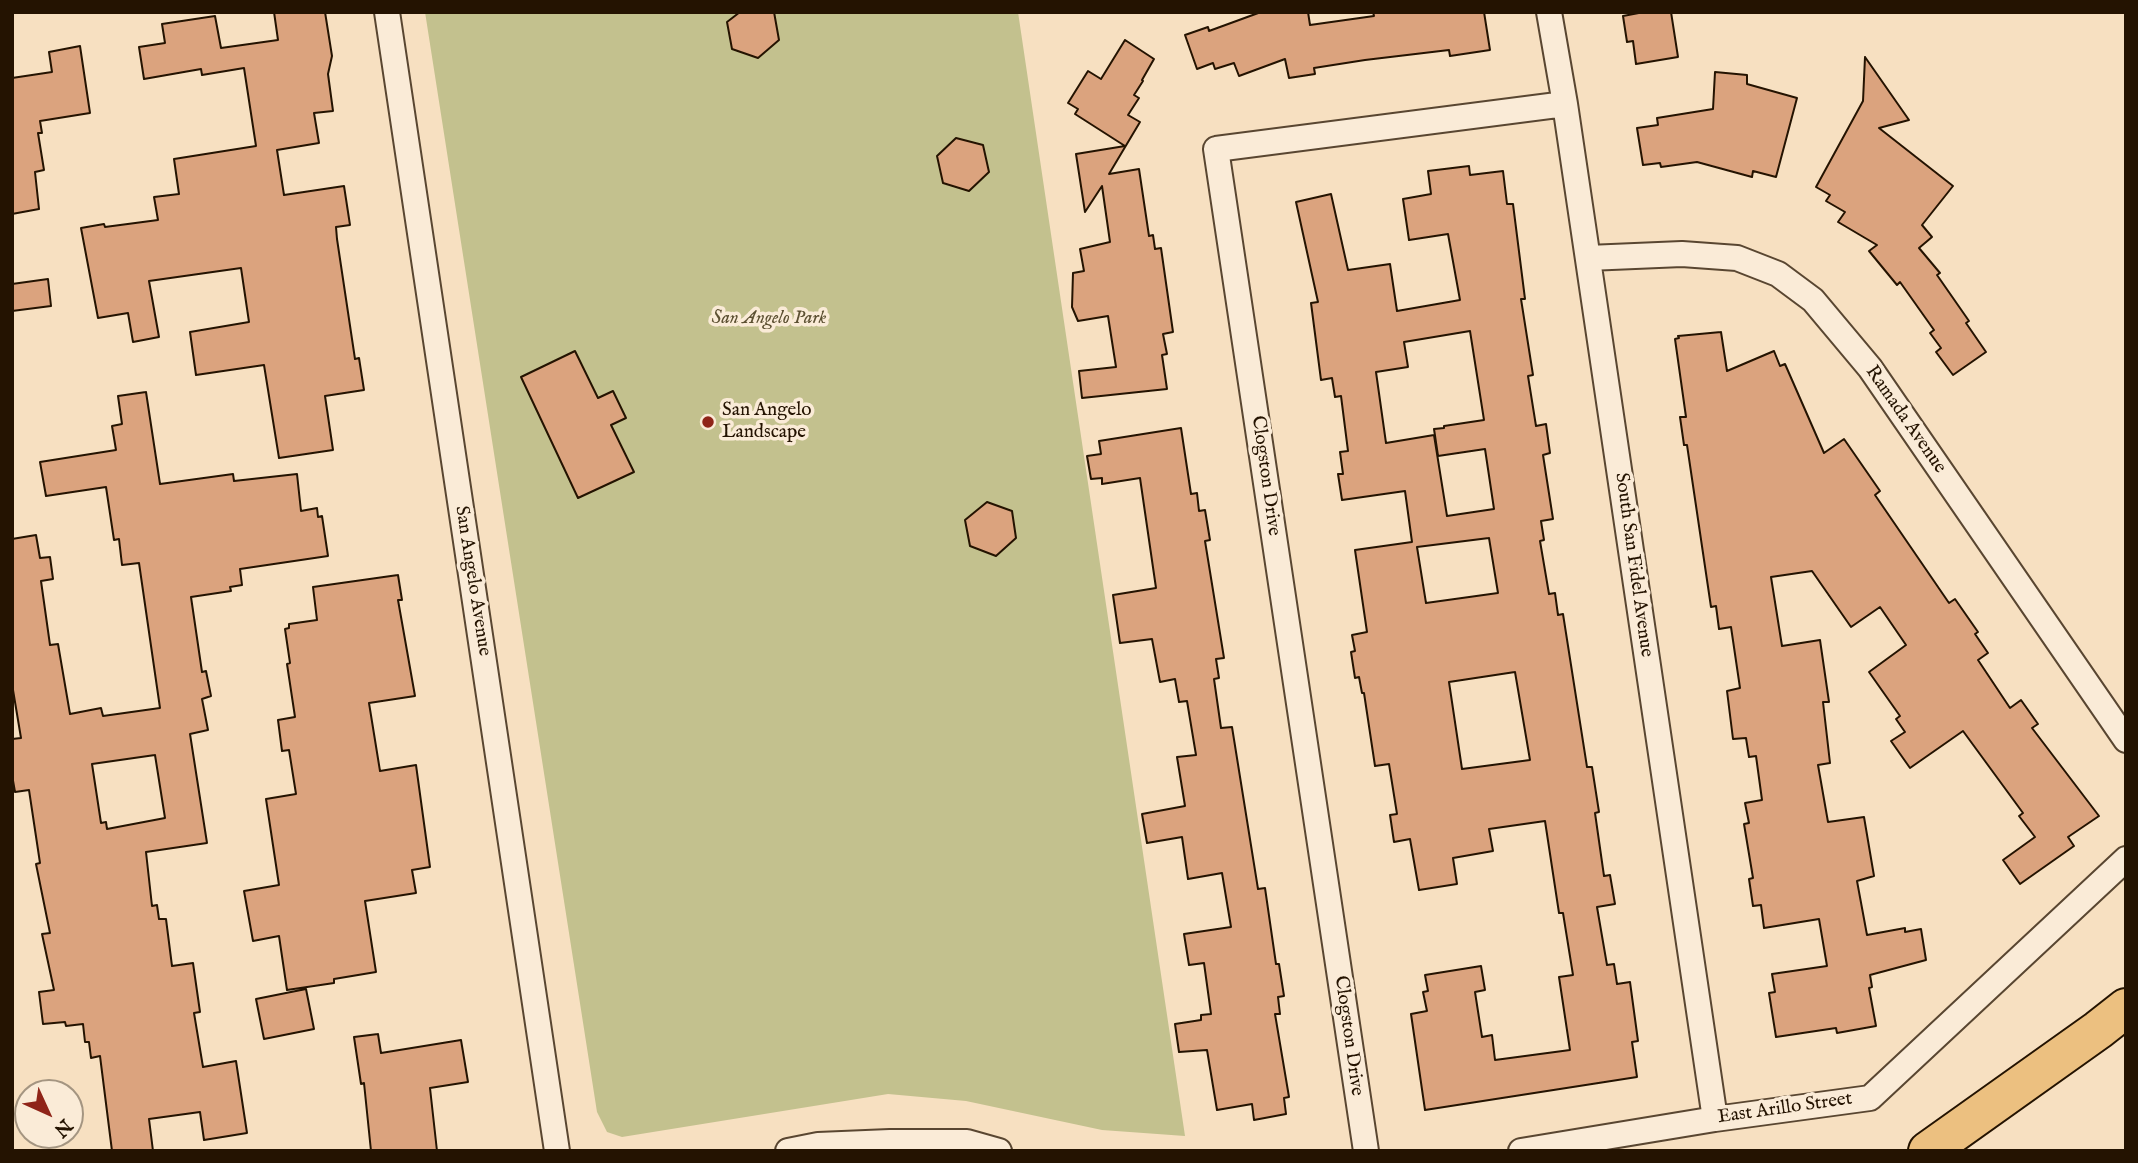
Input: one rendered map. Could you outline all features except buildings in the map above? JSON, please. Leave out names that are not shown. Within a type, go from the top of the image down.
[{"type":"highway","points":[[1928,1151],[2126,1008]]},
{"type":"street","name":"San Angelo Avenue","points":[[387,12],[557,1151]]},
{"type":"street","name":"South San Fidel Avenue","points":[[1549,12],[1565,104],[1715,1119]]},
{"type":"street","name":"Clogston Drive","points":[[1366,1151],[1216,149],[1565,104]]},
{"type":"street","name":"Ramada Avenue","points":[[1588,258],[1682,254],[1737,258],[1778,274],[1813,300],[1870,368],[2126,740]]},
{"type":"street","name":"East Arillo Street","points":[[1521,1151],[1715,1119],[1870,1098],[2126,859]]},
{"type":"street","points":[[788,1151],[818,1145],[967,1142],[999,1151]]},
{"type":"green space","name":"San Angelo Park","points":[[425,12],[1018,12],[1185,1136],[1102,1130],[966,1101],[888,1094],[622,1137],[607,1132],[597,1112]]},
{"type":"place","name":"San Angelo Landscape","points":[[708,422]]}]
